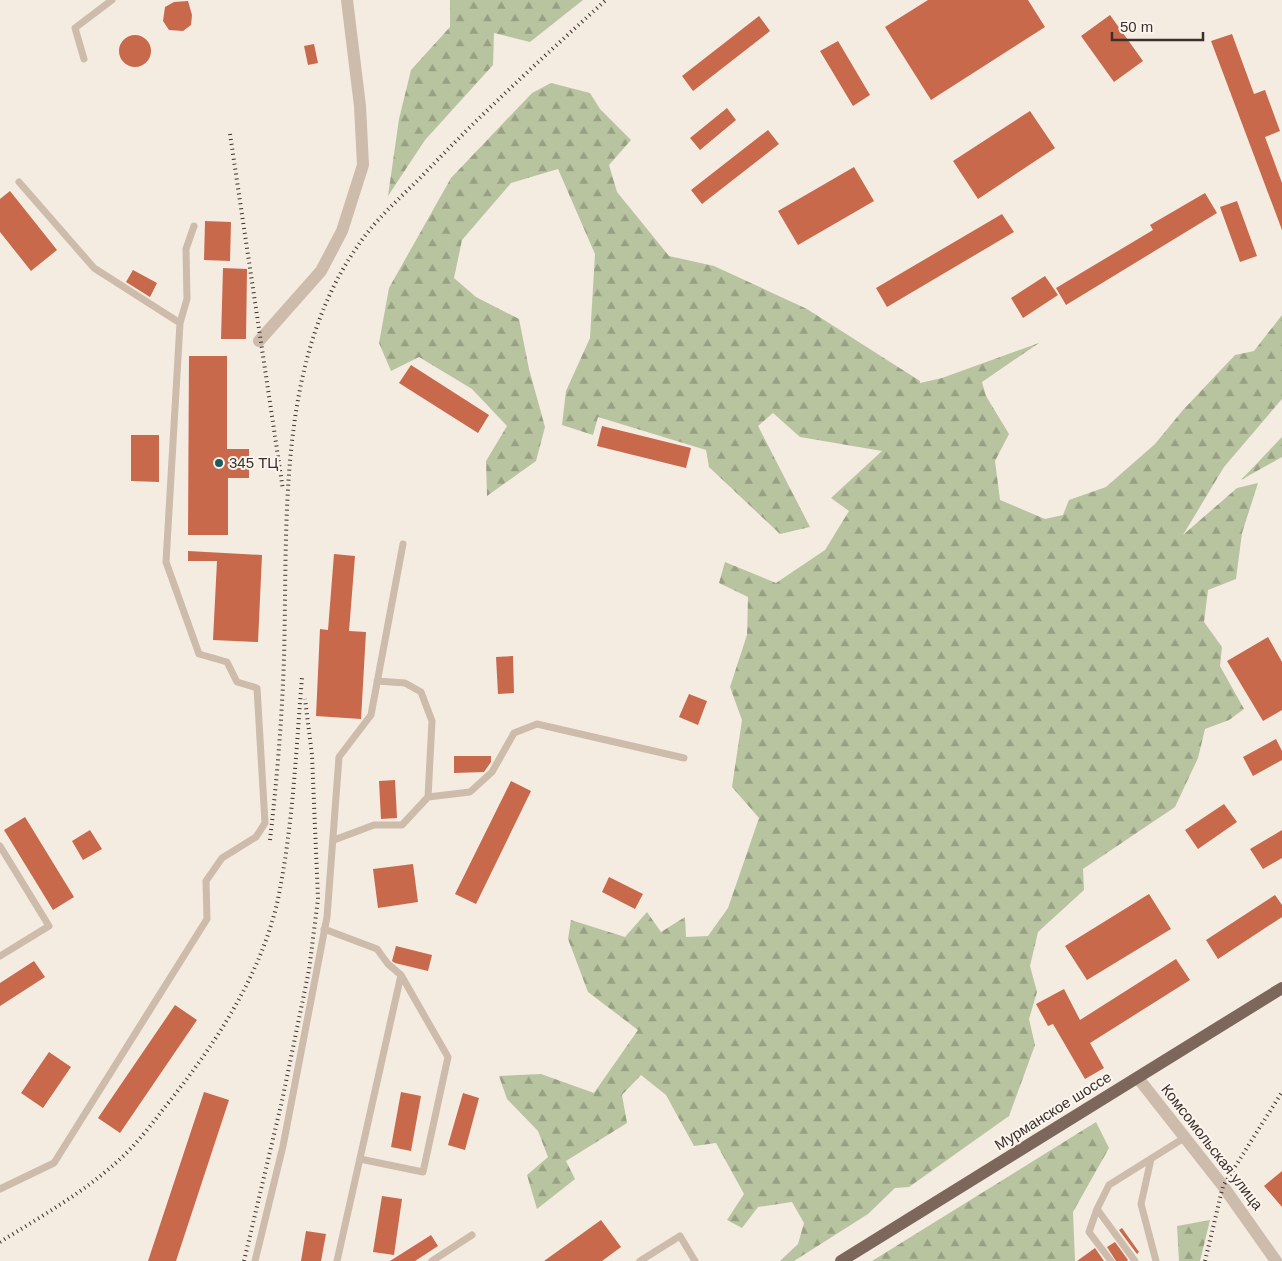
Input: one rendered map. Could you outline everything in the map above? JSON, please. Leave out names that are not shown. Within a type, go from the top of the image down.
[{"type":"main road","name":"Мурманское шоссе","points":[[841,1261],[1282,988]]},
{"type":"street","points":[[259,341],[321,271],[342,231],[363,165],[360,106],[347,0]]},
{"type":"street","name":"Комсомольская улица","points":[[1138,1078],[1223,1186],[1276,1261]]},
{"type":"lane","points":[[84,59],[75,28],[112,0]]},
{"type":"lane","points":[[19,182],[94,268],[180,323]]},
{"type":"lane","points":[[0,1189],[54,1163],[207,918],[206,881],[222,858],[256,837],[265,823],[257,688],[237,682],[227,662],[199,654],[166,562],[180,323],[187,299],[186,249],[194,226]]},
{"type":"lane","points":[[255,1261],[283,1146],[324,929],[334,840],[339,757],[371,716],[403,544]]},
{"type":"lane","points":[[334,840],[374,825],[402,825],[428,796],[432,721],[421,692],[405,683],[377,681]]},
{"type":"lane","points":[[428,796],[470,792],[492,772],[514,733],[538,724],[684,758]]},
{"type":"lane","points":[[0,846],[49,926],[0,956]]},
{"type":"lane","points":[[324,929],[377,949],[388,964],[401,975],[448,1057],[423,1172],[360,1159]]},
{"type":"lane","points":[[337,1261],[401,975]]},
{"type":"lane","points":[[1111,1261],[1089,1232],[1097,1209],[1110,1185],[1184,1138]]},
{"type":"lane","points":[[1151,1159],[1141,1204],[1156,1261]]},
{"type":"lane","points":[[1097,1209],[1135,1261]]},
{"type":"lane","points":[[432,1261],[472,1235]]},
{"type":"lane","points":[[640,1261],[680,1236],[695,1261]]},
{"type":"green space","points":[[450,0],[583,0],[530,42],[494,33],[493,65],[425,140],[388,196],[399,119],[411,70],[450,27]]},
{"type":"green space","points":[[551,83],[590,93],[600,109],[631,140],[609,165],[617,192],[669,256],[714,266],[807,309],[920,381],[920,383],[942,378],[1039,343],[982,382],[986,396],[1009,434],[995,461],[1000,500],[1045,519],[1063,515],[1069,500],[1106,487],[1155,444],[1183,410],[1235,355],[1254,351],[1282,315],[1282,399],[1224,467],[1183,535],[1237,488],[1258,483],[1242,533],[1236,579],[1208,590],[1204,622],[1222,647],[1220,666],[1244,709],[1229,720],[1205,729],[1198,758],[1175,807],[1083,869],[1084,890],[1038,932],[1030,966],[1037,992],[1029,1019],[1035,1045],[1009,1116],[909,1187],[895,1188],[868,1214],[794,1261],[780,1261],[798,1244],[804,1223],[792,1202],[758,1207],[742,1228],[727,1220],[744,1194],[716,1143],[694,1146],[666,1095],[641,1075],[622,1095],[627,1123],[566,1161],[575,1179],[537,1209],[527,1175],[548,1157],[538,1131],[507,1099],[499,1076],[541,1074],[594,1093],[638,1030],[588,992],[568,939],[571,920],[625,937],[647,912],[661,932],[685,917],[686,937],[708,936],[728,908],[759,818],[732,787],[742,720],[730,687],[747,635],[748,597],[719,583],[725,562],[776,583],[825,550],[849,511],[831,498],[882,451],[800,437],[773,413],[758,426],[810,527],[780,534],[709,467],[706,450],[598,417],[593,435],[562,425],[566,391],[590,338],[595,254],[558,169],[511,183],[462,240],[454,278],[476,297],[519,319],[529,369],[545,427],[536,461],[487,496],[486,461],[507,426],[472,389],[419,357],[391,371],[379,343],[389,288],[451,178],[532,93]]},
{"type":"green space","points":[[1282,437],[1282,457],[1241,480]]},
{"type":"green space","points":[[1096,1122],[1109,1148],[1073,1212],[1075,1261],[872,1261]]},
{"type":"green space","points":[[1210,1220],[1200,1261],[1179,1261],[1177,1226]]},
{"type":"building","points":[[928,0],[1028,0],[1045,27],[931,100],[885,27]]},
{"type":"building","points":[[188,1],[192,15],[191,25],[183,31],[169,30],[163,21],[165,7],[174,2]]},
{"type":"building","points":[[1110,15],[1143,61],[1114,82],[1081,36]]},
{"type":"building","points":[[759,16],[770,31],[693,91],[682,76]]},
{"type":"building","points":[[1232,34],[1254,94],[1265,90],[1280,131],[1265,137],[1282,183],[1282,230],[1211,41]]},
{"type":"building","points":[[135,35],[146,40],[151,51],[146,62],[135,67],[124,62],[119,51],[124,40]]},
{"type":"building","points":[[838,41],[870,95],[853,106],[820,51]]},
{"type":"building","points":[[314,44],[318,63],[308,65],[304,46]]},
{"type":"building","points":[[727,108],[736,120],[700,150],[690,138]]},
{"type":"building","points":[[1030,111],[1055,148],[978,199],[953,161]]},
{"type":"building","points":[[768,130],[779,144],[702,204],[691,190]]},
{"type":"building","points":[[854,167],[874,201],[798,245],[778,211]]},
{"type":"building","points":[[10,191],[57,250],[31,271],[0,232],[0,199]]},
{"type":"building","points":[[1205,193],[1217,213],[1066,305],[1056,288],[1153,230],[1150,225]]},
{"type":"building","points":[[1237,201],[1257,256],[1240,262],[1220,207]]},
{"type":"building","points":[[1002,214],[1014,232],[887,307],[876,288]]},
{"type":"building","points":[[205,221],[231,222],[230,261],[204,260]]},
{"type":"building","points":[[223,268],[247,269],[246,339],[221,339]]},
{"type":"building","points":[[133,270],[157,283],[150,297],[126,282]]},
{"type":"building","points":[[1045,276],[1058,295],[1023,318],[1011,298]]},
{"type":"building","name":"345 ТЦ","points":[[189,356],[227,356],[227,449],[249,449],[249,478],[228,478],[228,535],[188,535]]},
{"type":"building","points":[[411,365],[489,415],[478,433],[399,383]]},
{"type":"building","points":[[602,426],[691,448],[686,468],[597,446]]},
{"type":"building","points":[[131,435],[159,435],[159,482],[131,481]]},
{"type":"building","points":[[188,551],[262,555],[258,642],[213,640],[217,561],[188,561]]},
{"type":"building","points":[[334,554],[355,556],[349,631],[366,632],[361,719],[316,716],[320,629],[328,630]]},
{"type":"building","points":[[1268,637],[1282,662],[1282,710],[1263,721],[1227,661]]},
{"type":"building","points":[[513,656],[514,693],[498,694],[496,657]]},
{"type":"building","points":[[689,694],[707,701],[698,725],[679,717]]},
{"type":"building","points":[[1276,739],[1282,751],[1282,760],[1253,776],[1243,757]]},
{"type":"building","points":[[454,756],[491,756],[491,762],[484,772],[454,773]]},
{"type":"building","points":[[395,780],[397,818],[381,819],[379,781]]},
{"type":"building","points":[[511,781],[531,791],[476,904],[455,894]]},
{"type":"building","points":[[1224,804],[1237,822],[1198,849],[1185,830]]},
{"type":"building","points":[[25,817],[74,897],[53,910],[4,830]]},
{"type":"building","points":[[90,830],[102,849],[83,860],[72,841]]},
{"type":"building","points":[[1282,830],[1282,858],[1263,869],[1250,849]]},
{"type":"building","points":[[413,864],[418,902],[378,908],[373,869]]},
{"type":"building","points":[[609,877],[643,894],[635,909],[602,892]]},
{"type":"building","points":[[1149,894],[1171,929],[1087,980],[1065,946]]},
{"type":"building","points":[[1275,895],[1282,905],[1282,917],[1218,959],[1206,940]]},
{"type":"building","points":[[396,946],[432,955],[428,971],[392,961]]},
{"type":"building","points":[[1176,959],[1190,980],[1090,1043],[1104,1068],[1085,1079],[1053,1024],[1048,1026],[1036,1004],[1064,989],[1080,1020]]},
{"type":"building","points":[[34,961],[45,977],[0,1006],[0,983]]},
{"type":"building","points":[[175,1005],[197,1020],[120,1133],[98,1118]]},
{"type":"building","points":[[49,1052],[71,1067],[43,1108],[21,1093]]},
{"type":"building","points":[[204,1092],[229,1100],[176,1261],[148,1261]]},
{"type":"building","points":[[401,1092],[421,1096],[411,1151],[391,1147]]},
{"type":"building","points":[[463,1093],[479,1098],[465,1150],[448,1145]]},
{"type":"building","points":[[1282,1171],[1282,1207],[1264,1186]]},
{"type":"building","points":[[382,1196],[402,1199],[394,1255],[373,1252]]},
{"type":"building","points":[[601,1220],[621,1247],[602,1261],[544,1261]]},
{"type":"building","points":[[1122,1228],[1139,1252],[1137,1254],[1119,1230]]},
{"type":"building","points":[[306,1231],[326,1234],[321,1261],[301,1261]]},
{"type":"building","points":[[431,1235],[438,1246],[415,1261],[390,1261]]},
{"type":"building","points":[[1115,1242],[1127,1261],[1116,1261],[1107,1247]]},
{"type":"building","points":[[1095,1248],[1104,1261],[1077,1261]]},
{"type":"railway","points":[[270,840],[282,704],[288,492],[293,436],[302,381],[316,328],[338,278],[374,225],[489,109],[606,0]]},
{"type":"railway","points":[[230,134],[283,490]]},
{"type":"railway","points":[[0,1242],[76,1194],[105,1173],[131,1148],[201,1060],[234,1009],[248,983],[270,928],[283,872],[293,788],[302,677]]},
{"type":"railway","points":[[244,1261],[282,1101],[309,970],[318,899],[312,755],[305,699]]},
{"type":"railway","points":[[1205,1261],[1223,1186],[1282,1092]]},
{"type":"place","name":"345 ТЦ","points":[[219,463]]}]
